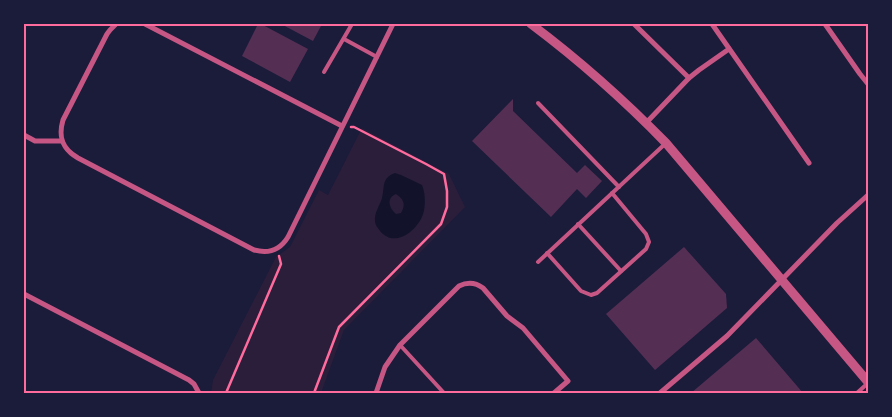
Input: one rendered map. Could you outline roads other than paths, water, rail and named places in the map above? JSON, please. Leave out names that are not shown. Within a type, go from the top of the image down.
[{"type":"street","points":[[116,24],[107,34],[63,120],[61,127],[62,141],[66,148],[78,158],[254,250],[265,252],[276,249],[288,237],[393,24]]},
{"type":"street","points":[[145,24],[342,126]]},
{"type":"street","points":[[532,24],[578,62],[666,143],[868,382]]},
{"type":"street","points":[[634,24],[690,78]]},
{"type":"street","points":[[712,24],[809,163]]},
{"type":"street","points":[[825,24],[868,84]]},
{"type":"street","points":[[646,123],[690,78],[729,49]]},
{"type":"street","points":[[24,135],[35,141],[62,141]]},
{"type":"street","points":[[660,393],[727,336],[837,223],[868,195]]},
{"type":"street","points":[[376,393],[385,367],[400,345],[459,286],[464,284],[474,284],[483,288],[507,316],[523,328],[568,381],[554,393]]},
{"type":"street","points":[[24,294],[189,380],[194,384],[199,393]]},
{"type":"lane","points":[[324,72],[352,24]]},
{"type":"lane","points":[[344,39],[377,57]]},
{"type":"lane","points":[[538,103],[619,187]]},
{"type":"lane","points":[[538,262],[666,143]]},
{"type":"lane","points":[[547,253],[581,291],[589,295],[597,293],[646,249],[649,242],[646,234],[612,193]]},
{"type":"lane","points":[[578,224],[621,271]]},
{"type":"lane","points":[[400,345],[444,393]]},
{"type":"lane","points":[[857,393],[868,382]]}]
